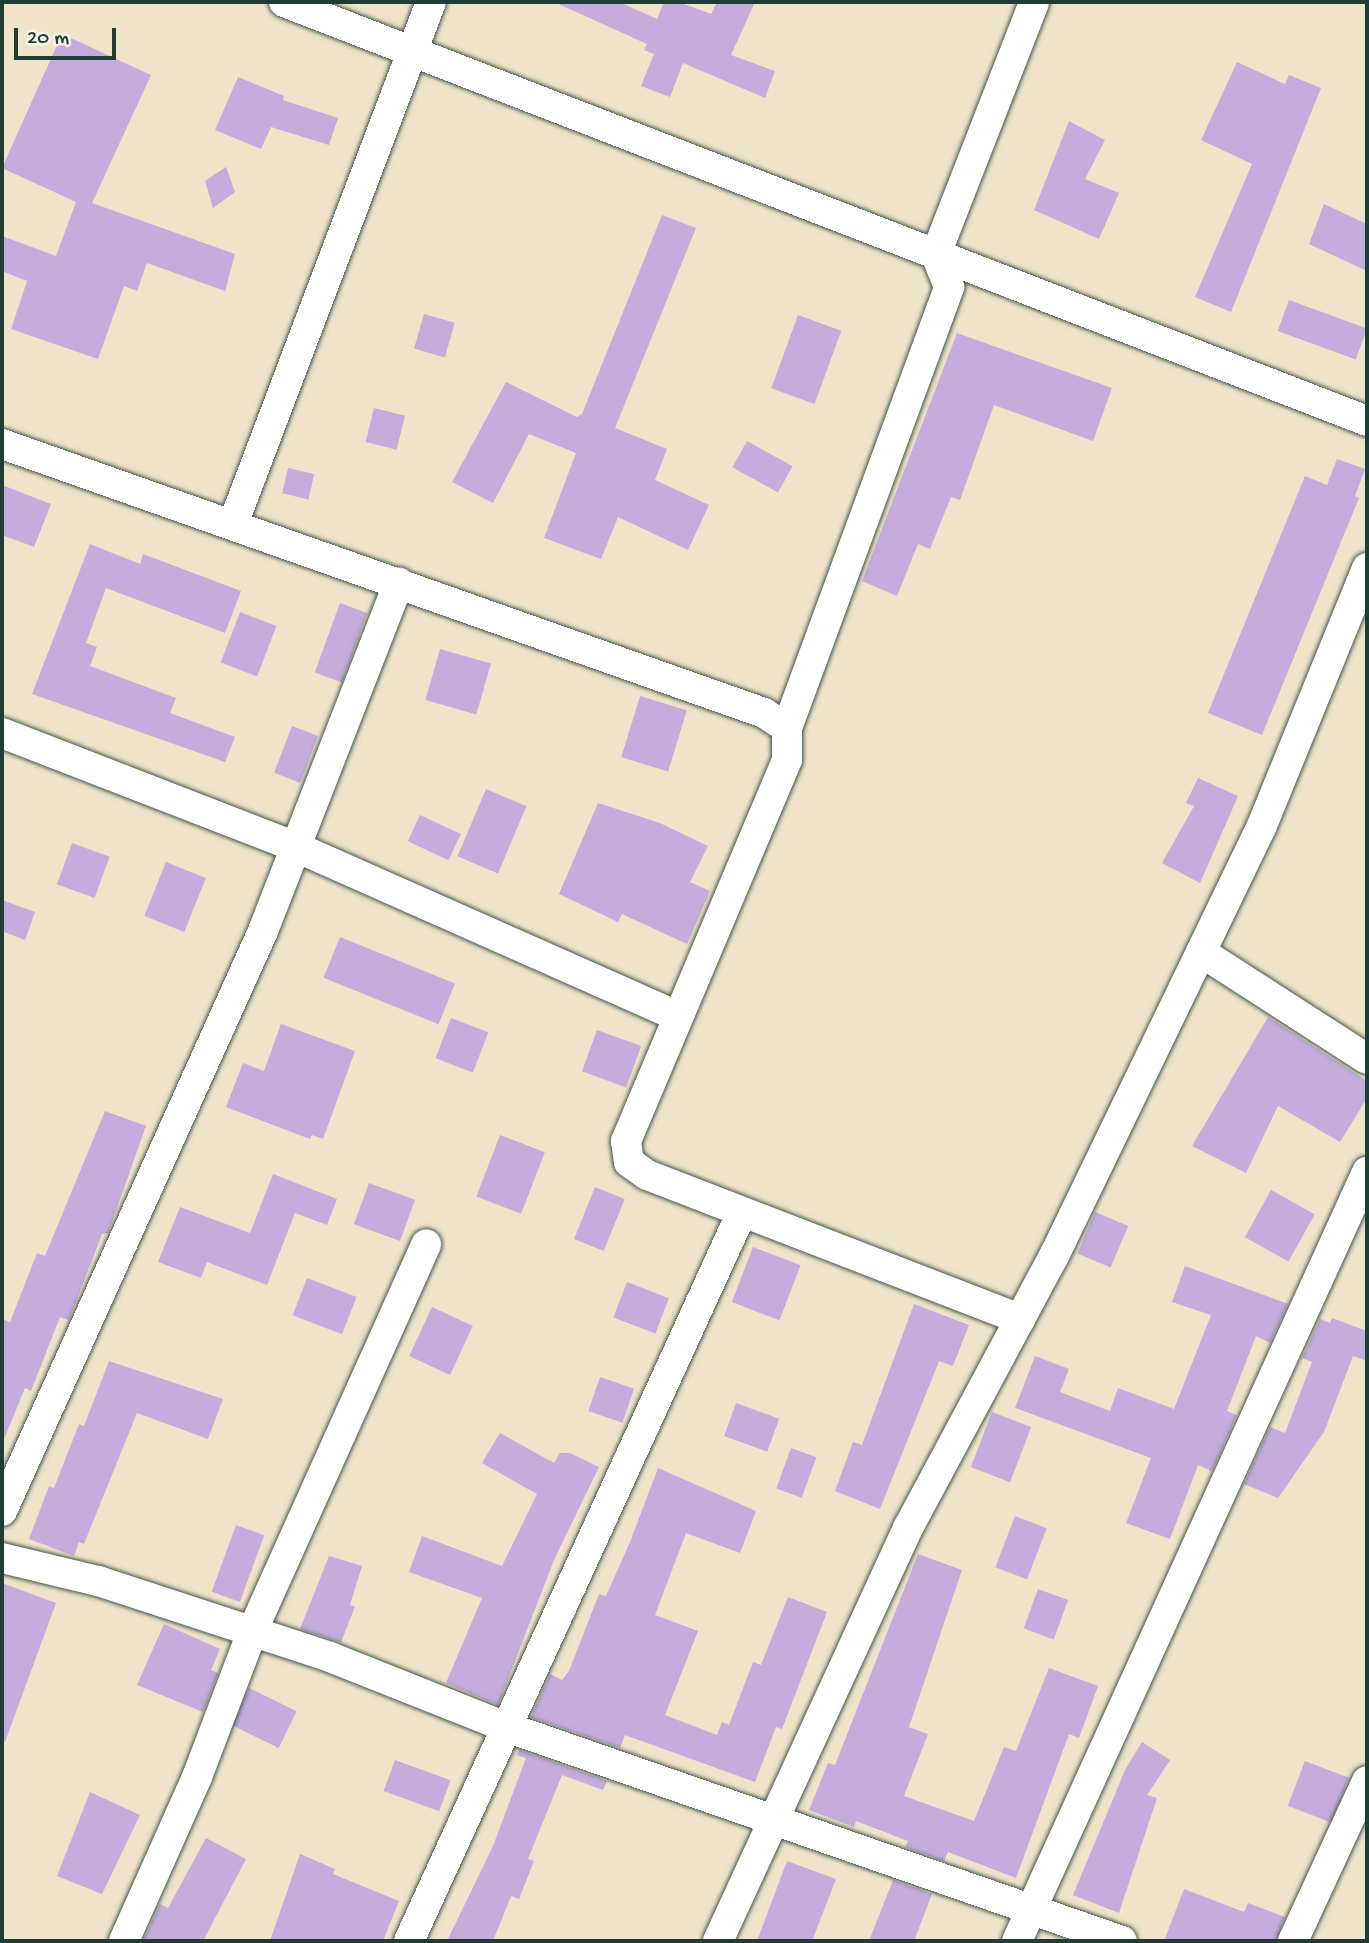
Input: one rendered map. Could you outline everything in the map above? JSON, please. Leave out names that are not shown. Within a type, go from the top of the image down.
[{"type":"street","points":[[284,2],[1367,421]]},
{"type":"street","points":[[233,524],[411,51],[432,2]]},
{"type":"street","points":[[1020,1319],[647,1175],[629,1162],[626,1140],[787,760],[787,728],[949,288],[936,254],[1034,2]]},
{"type":"street","points":[[2,444],[764,713],[787,728]]},
{"type":"street","points":[[718,1941],[908,1528],[1020,1319],[1261,828],[1367,568]]},
{"type":"street","points":[[2,1511],[263,931],[399,583]]},
{"type":"street","points":[[2,733],[296,847],[678,1016]]},
{"type":"street","points":[[1201,952],[1367,1059]]},
{"type":"street","points":[[1017,1941],[1367,1172]]},
{"type":"street","points":[[409,1941],[742,1212]]},
{"type":"street","points":[[124,1941],[197,1777],[252,1632],[426,1244]]},
{"type":"street","points":[[2,1558],[98,1581],[252,1632],[506,1727],[774,1817],[1122,1941]]},
{"type":"street","points":[[1293,1941],[1367,1781]]},
{"type":"building","points":[[554,2],[619,2],[657,19],[664,2],[679,2],[711,14],[717,2],[755,2],[731,55],[775,71],[765,98],[683,63],[670,97],[641,86],[654,54],[644,50],[647,44]]},
{"type":"building","points":[[62,34],[151,75],[92,203],[235,254],[225,291],[147,263],[137,291],[124,286],[98,359],[11,329],[27,281],[2,271],[2,236],[56,256],[76,202],[2,168]]},
{"type":"building","points":[[1237,62],[1285,84],[1289,75],[1321,88],[1231,312],[1195,297],[1252,164],[1201,140]]},
{"type":"building","points":[[238,77],[284,96],[283,100],[338,118],[329,145],[271,127],[261,149],[215,130]]},
{"type":"building","points":[[1069,121],[1105,140],[1085,179],[1119,193],[1099,239],[1034,210]]},
{"type":"building","points":[[226,167],[235,192],[213,208],[205,181]]},
{"type":"building","points":[[1324,204],[1367,224],[1367,271],[1309,244]]},
{"type":"building","points":[[662,215],[696,228],[615,428],[667,449],[655,480],[709,505],[688,550],[618,517],[601,559],[544,538],[576,453],[529,434],[493,503],[452,482],[506,382],[577,417],[582,414]]},
{"type":"building","points":[[1289,300],[1367,328],[1356,359],[1278,331]]},
{"type":"building","points":[[424,314],[455,323],[445,357],[414,349]]},
{"type":"building","points":[[798,315],[841,331],[815,404],[771,388]]},
{"type":"building","points":[[957,333],[1112,388],[1093,441],[994,405],[960,500],[951,497],[930,549],[918,544],[897,596],[862,581]]},
{"type":"building","points":[[374,408],[405,416],[397,450],[366,442]]},
{"type":"building","points":[[747,441],[792,466],[778,492],[732,467]]},
{"type":"building","points":[[1337,459],[1365,469],[1355,496],[1359,498],[1262,735],[1208,713],[1305,476],[1327,485]]},
{"type":"building","points":[[288,468],[314,474],[308,499],[282,493]]},
{"type":"building","points":[[2,485],[51,504],[34,547],[2,535]]},
{"type":"building","points":[[90,544],[140,564],[143,554],[241,591],[225,633],[106,588],[86,643],[97,647],[90,666],[176,698],[170,713],[235,737],[225,762],[32,694]]},
{"type":"building","points":[[340,603],[367,613],[342,682],[315,673]]},
{"type":"building","points":[[240,612],[276,626],[257,676],[221,662]]},
{"type":"building","points":[[440,649],[491,664],[476,715],[425,700]]},
{"type":"building","points":[[640,696],[687,710],[668,772],[621,757]]},
{"type":"building","points":[[292,726],[318,736],[300,783],[274,773]]},
{"type":"building","points":[[1198,778],[1238,796],[1200,883],[1162,863],[1194,806],[1186,803]]},
{"type":"building","points":[[486,789],[527,806],[498,873],[457,856]]},
{"type":"building","points":[[598,803],[660,823],[708,846],[690,882],[710,891],[687,944],[622,914],[618,922],[559,894]]},
{"type":"building","points":[[420,815],[461,834],[449,860],[408,841]]},
{"type":"building","points":[[72,843],[110,857],[95,898],[57,884]]},
{"type":"building","points":[[166,862],[206,878],[184,932],[144,916]]},
{"type":"building","points":[[2,900],[35,912],[25,940],[2,931]]},
{"type":"building","points":[[340,937],[455,983],[438,1024],[324,978]]},
{"type":"building","points":[[1268,1017],[1367,1081],[1367,1098],[1340,1142],[1278,1106],[1246,1173],[1192,1146]]},
{"type":"building","points":[[451,1018],[488,1032],[473,1072],[436,1058]]},
{"type":"building","points":[[281,1024],[355,1051],[323,1139],[312,1135],[310,1139],[226,1107],[243,1063],[264,1071]]},
{"type":"building","points":[[597,1030],[641,1046],[626,1087],[582,1071]]},
{"type":"building","points":[[105,1111],[146,1126],[108,1233],[102,1234],[69,1320],[60,1317],[31,1391],[25,1388],[2,1444],[2,1319],[10,1322],[37,1253],[45,1256]]},
{"type":"building","points":[[500,1135],[545,1152],[521,1214],[476,1197]]},
{"type":"building","points":[[273,1174],[337,1199],[327,1225],[295,1213],[267,1285],[207,1262],[201,1278],[158,1262],[180,1207],[250,1233]]},
{"type":"building","points":[[369,1183],[415,1200],[400,1241],[354,1224]]},
{"type":"building","points":[[595,1187],[625,1199],[604,1251],[574,1239]]},
{"type":"building","points":[[1271,1190],[1315,1214],[1289,1261],[1245,1237]]},
{"type":"building","points":[[1095,1212],[1128,1226],[1111,1267],[1077,1253]]},
{"type":"building","points":[[753,1247],[801,1265],[779,1320],[732,1302]]},
{"type":"building","points":[[1185,1266],[1288,1304],[1270,1343],[1256,1336],[1227,1411],[1237,1415],[1212,1471],[1198,1465],[1170,1539],[1126,1523],[1151,1458],[1015,1408],[1035,1356],[1069,1369],[1060,1392],[1110,1411],[1118,1388],[1174,1409],[1211,1315],[1172,1302]]},
{"type":"building","points":[[307,1278],[356,1297],[342,1334],[293,1315]]},
{"type":"building","points":[[627,1282],[669,1298],[655,1334],[613,1317]]},
{"type":"building","points":[[914,1304],[969,1325],[953,1366],[939,1361],[880,1509],[835,1491],[853,1442],[862,1445]]},
{"type":"building","points":[[432,1307],[473,1326],[450,1375],[409,1356]]},
{"type":"building","points":[[1332,1318],[1367,1331],[1367,1361],[1353,1356],[1324,1432],[1278,1498],[1244,1484],[1270,1427],[1285,1433],[1312,1362],[1302,1358],[1320,1319],[1330,1323]]},
{"type":"building","points":[[109,1361],[223,1399],[208,1439],[137,1413],[84,1544],[79,1542],[74,1556],[29,1539],[49,1486],[54,1488],[79,1424],[84,1426]]},
{"type":"building","points":[[600,1377],[634,1389],[622,1423],[588,1411]]},
{"type":"building","points":[[736,1403],[779,1419],[767,1452],[724,1436]]},
{"type":"building","points":[[992,1412],[1031,1427],[1010,1482],[971,1467]]},
{"type":"building","points":[[500,1433],[554,1463],[560,1453],[570,1453],[599,1467],[554,1560],[498,1705],[446,1683],[482,1598],[409,1572],[422,1536],[502,1566],[537,1494],[482,1463]]},
{"type":"building","points":[[791,1448],[816,1457],[802,1498],[776,1488]]},
{"type":"building","points":[[658,1468],[756,1511],[740,1553],[686,1533],[655,1615],[698,1631],[665,1715],[717,1735],[722,1722],[729,1725],[753,1662],[761,1665],[788,1597],[827,1612],[782,1729],[776,1727],[755,1782],[625,1735],[620,1748],[531,1717],[550,1674],[562,1680],[569,1671],[599,1594],[606,1596],[630,1542]]},
{"type":"building","points":[[1015,1516],[1047,1528],[1027,1580],[995,1567]]},
{"type":"building","points":[[236,1525],[264,1535],[240,1602],[212,1592]]},
{"type":"building","points":[[918,1554],[962,1570],[909,1727],[928,1734],[904,1796],[974,1821],[1004,1747],[1016,1751],[1049,1668],[1098,1686],[1079,1738],[1069,1734],[1016,1878],[948,1852],[944,1861],[905,1847],[908,1841],[856,1821],[854,1827],[809,1810],[828,1763],[835,1765]]},
{"type":"building","points":[[329,1556],[362,1566],[350,1605],[355,1607],[341,1642],[300,1629]]},
{"type":"building","points":[[2,1583],[56,1603],[5,1742],[2,1742]]},
{"type":"building","points":[[1038,1589],[1068,1600],[1054,1639],[1024,1628]]},
{"type":"building","points":[[164,1624],[220,1649],[211,1670],[218,1673],[203,1712],[137,1685]]},
{"type":"building","points":[[249,1688],[297,1711],[279,1748],[231,1725]]},
{"type":"building","points":[[1142,1742],[1170,1760],[1147,1795],[1157,1798],[1119,1913],[1073,1895],[1125,1770]]},
{"type":"building","points":[[519,1750],[607,1781],[603,1790],[562,1775],[528,1859],[534,1861],[519,1899],[511,1896],[493,1941],[447,1941],[493,1846],[526,1758],[517,1755]]},
{"type":"building","points":[[395,1760],[450,1780],[439,1811],[384,1791]]},
{"type":"building","points":[[1305,1761],[1349,1778],[1332,1823],[1288,1806]]},
{"type":"building","points":[[90,1792],[140,1815],[102,1894],[57,1876]]},
{"type":"building","points":[[206,1838],[246,1859],[203,1941],[143,1941],[160,1904],[168,1908]]},
{"type":"building","points":[[300,1854],[335,1869],[333,1874],[399,1901],[383,1941],[270,1941]]},
{"type":"building","points":[[787,1861],[836,1879],[812,1941],[757,1941]]},
{"type":"building","points":[[893,1880],[932,1894],[914,1941],[869,1941]]},
{"type":"building","points":[[1184,1889],[1244,1912],[1248,1903],[1285,1917],[1276,1941],[1164,1941]]}]
